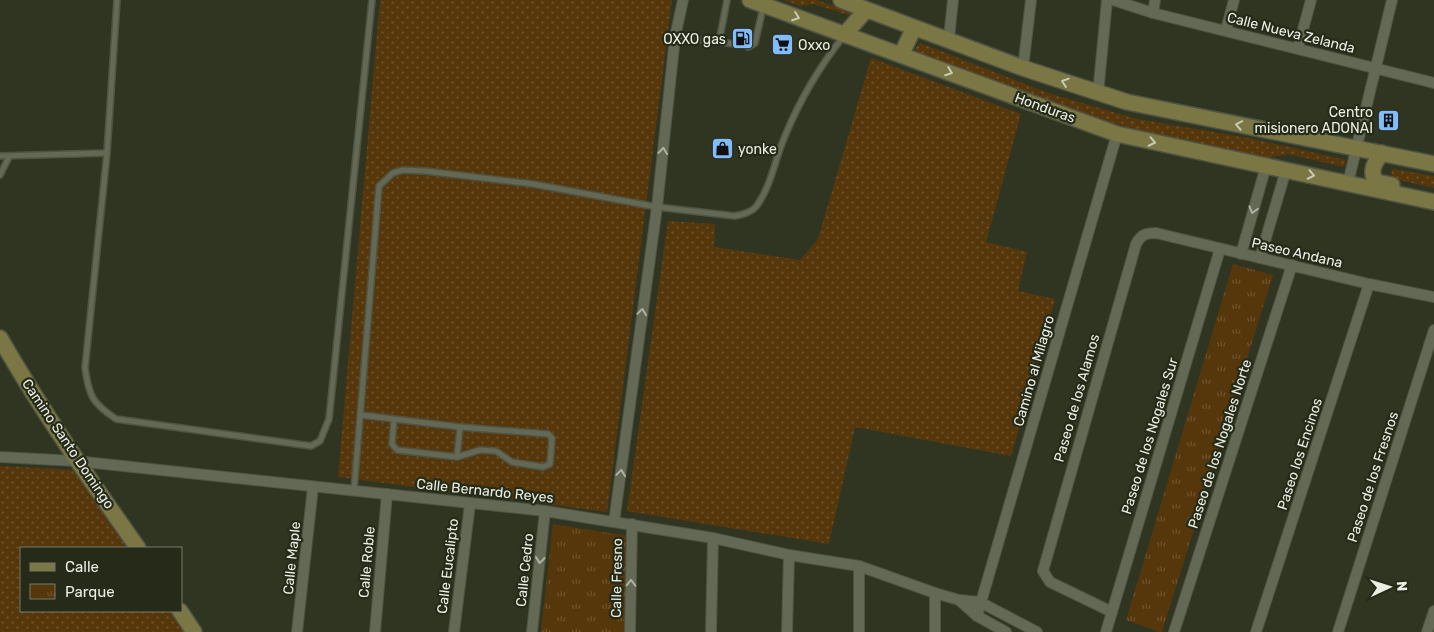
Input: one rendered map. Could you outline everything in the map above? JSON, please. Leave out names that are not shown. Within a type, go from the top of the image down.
[{"type":"street","points":[[614,522],[657,207],[675,37],[683,0]]},
{"type":"street","points":[[840,0],[867,5],[914,28],[949,38],[1023,68],[1098,94],[1137,104],[1434,164]]},
{"type":"street","points":[[949,38],[953,0]]},
{"type":"street","points":[[1023,68],[1032,0]]},
{"type":"street","points":[[1098,94],[1107,0]]},
{"type":"street","name":"Calle Nueva Zelanda","points":[[1113,0],[1153,12],[1434,83]]},
{"type":"street","points":[[1153,12],[1155,0]]},
{"type":"street","points":[[1226,30],[1234,0]]},
{"type":"street","points":[[1298,48],[1311,0]]},
{"type":"street","points":[[1348,184],[1392,0]]},
{"type":"street","name":"Honduras","points":[[757,2],[1117,134],[1434,202]]},
{"type":"street","points":[[845,34],[867,5]]},
{"type":"street","points":[[901,55],[914,28]]},
{"type":"street","name":"Camino al Milagro","points":[[977,616],[1117,134]]},
{"type":"street","points":[[1382,153],[1372,171],[1377,182],[1434,194]]},
{"type":"street","points":[[1241,254],[1266,166]]},
{"type":"street","points":[[1260,258],[1286,170]]},
{"type":"street","name":"Paseo de los Alamos","points":[[1112,612],[1050,582],[1043,571],[1136,244],[1146,233],[1156,233]]},
{"type":"street","name":"Paseo Andana","points":[[1156,233],[1369,284],[1434,297]]},
{"type":"street","name":"Paseo de los Nogales Sur","points":[[1106,632],[1220,249]]},
{"type":"street","name":"Paseo de los Nogales Norte","points":[[1174,632],[1292,265]]},
{"type":"street","name":"Paseo los Encinos","points":[[1256,632],[1369,284]]},
{"type":"street","name":"Paseo de los Fresnos","points":[[1338,632],[1434,330]]},
{"type":"street","name":"Camino Santo Domingo","points":[[0,338],[29,388],[76,461],[137,547]]},
{"type":"street","name":"Calle Bernardo Reyes","points":[[0,457],[76,461],[387,494],[632,524],[713,538],[789,555],[860,566],[935,593],[959,600],[980,602],[1021,628],[1037,632]]},
{"type":"street","name":"Calle Maple","points":[[297,632],[313,487]]},
{"type":"street","name":"Calle Roble","points":[[375,632],[387,494]]},
{"type":"street","name":"Calle Eucalipto","points":[[454,632],[470,504]]},
{"type":"street","name":"Calle Cedro","points":[[532,632],[545,512]]},
{"type":"street","name":"Calle Fresno","points":[[630,632],[632,524]]},
{"type":"street","points":[[711,632],[713,538]]},
{"type":"street","points":[[787,632],[789,555]]},
{"type":"street","points":[[859,632],[860,566]]},
{"type":"street","points":[[935,593],[935,632]]},
{"type":"street","name":"Calle Bernardo Reyes","points":[[959,600],[977,616],[1006,632]]},
{"type":"street","points":[[1428,632],[1434,611]]},
{"type":"street","points":[[181,612],[194,632]]},
{"type":"lane","points":[[117,0],[107,153],[85,368],[88,392],[98,407],[116,419],[303,446],[310,446],[320,441],[329,418],[372,0]]},
{"type":"lane","points":[[719,42],[727,0]]},
{"type":"lane","points":[[748,47],[755,43],[757,2]]},
{"type":"lane","points":[[354,491],[379,186],[386,177],[403,170],[425,171],[533,184],[657,207],[735,216],[748,213],[757,206],[770,182],[784,138],[799,104],[845,34]]},
{"type":"lane","points":[[675,37],[736,44]]},
{"type":"lane","points":[[0,156],[107,153]]},
{"type":"lane","points":[[0,175],[9,156]]},
{"type":"lane","points":[[361,415],[394,419],[460,427],[548,434],[552,438],[550,461],[548,466],[543,467],[512,462],[496,451],[480,450],[458,456],[394,448],[392,444],[394,419]]},
{"type":"lane","points":[[458,456],[460,427]]},
{"type":"green space","points":[[380,0],[672,0],[607,512],[338,477]]},
{"type":"green space","points":[[784,0],[816,0],[853,12],[851,16],[814,4],[800,6]]},
{"type":"green space","points":[[920,43],[1048,93],[1137,119],[1249,138],[1346,160],[1344,167],[1288,154],[1268,158],[1160,136],[1060,108],[913,51]]},
{"type":"green space","points":[[871,58],[1021,114],[986,242],[1027,252],[1018,291],[1055,299],[1011,456],[855,427],[829,544],[627,511],[668,221],[715,224],[714,247],[800,260],[818,239]]},
{"type":"green space","points":[[1392,169],[1434,176],[1434,188],[1391,178]]},
{"type":"green space","points":[[1233,264],[1273,275],[1162,632],[1159,632],[1126,620]]},
{"type":"green space","points":[[0,466],[79,470],[132,547],[20,547],[20,612],[177,612],[191,632],[0,632]]},
{"type":"green space","points":[[553,524],[628,536],[627,632],[541,632]]},
{"type":"place","name":"OXXO gas","points":[[742,39]]},
{"type":"place","name":"Oxxo","points":[[782,45]]},
{"type":"place","name":"Centro misionero ADONAI","points":[[1389,120]]},
{"type":"place","name":"yonke","points":[[722,149]]}]
